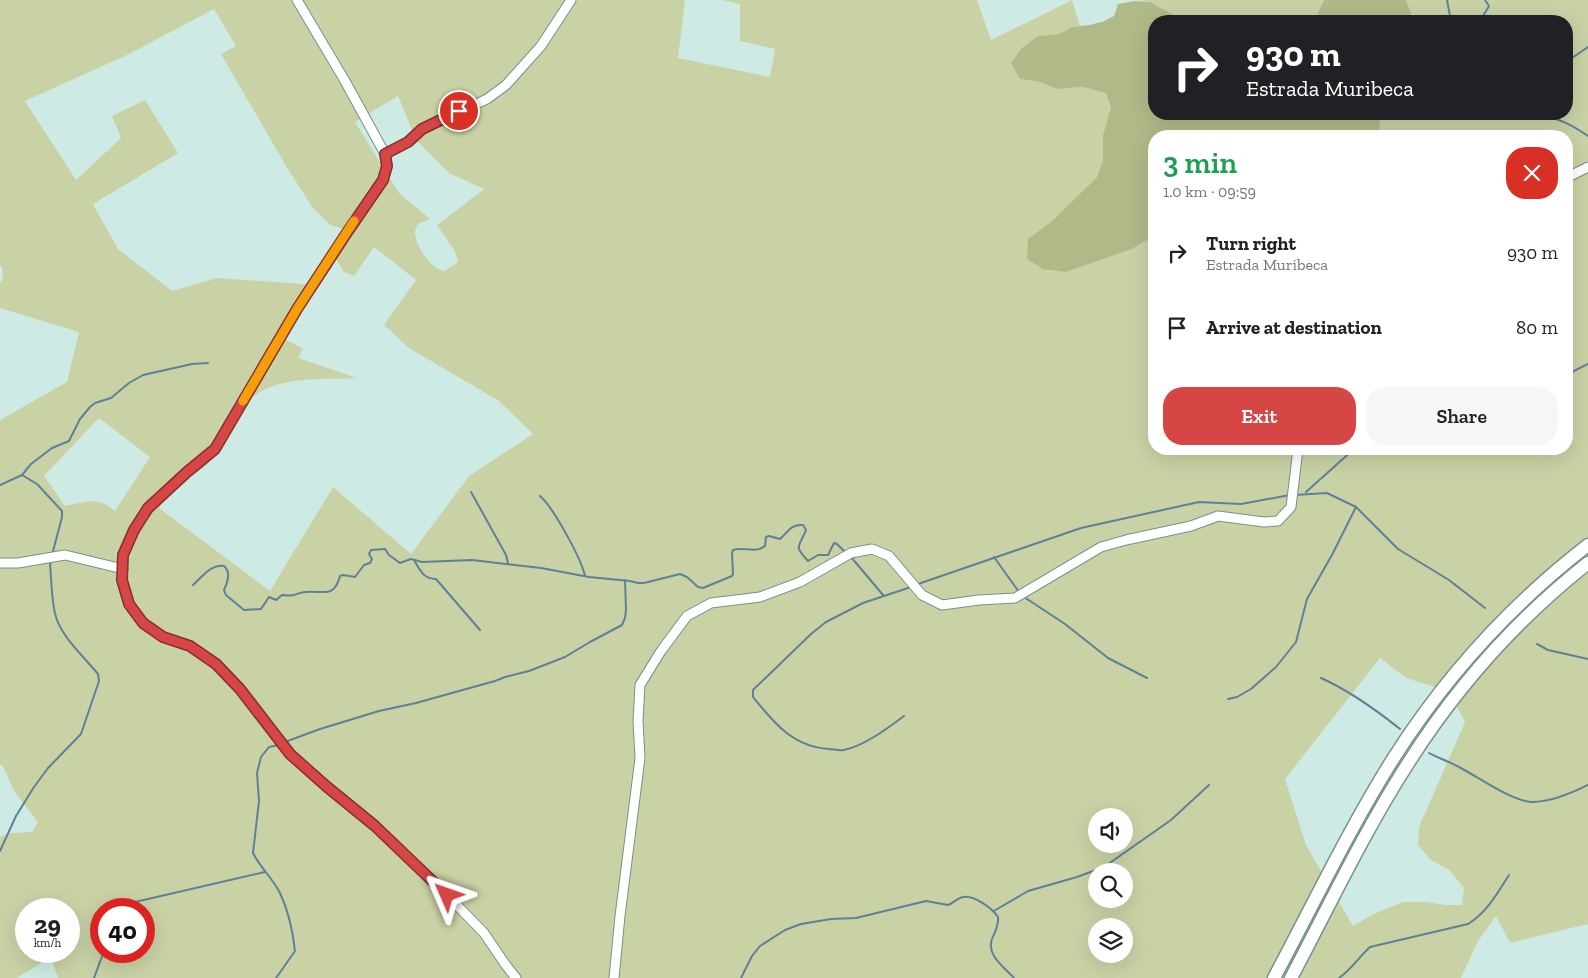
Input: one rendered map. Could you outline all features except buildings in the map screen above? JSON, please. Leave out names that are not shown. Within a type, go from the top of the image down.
[{"type":"highway","points":[[1274,978],[1371,796],[1428,708],[1466,661],[1507,616],[1588,544]]},
{"type":"highway","points":[[1291,978],[1391,791],[1434,725],[1458,693],[1497,648],[1539,606],[1588,563]]},
{"type":"street","points":[[296,0],[345,81],[385,154],[387,166],[383,180],[297,309],[215,449],[148,508],[134,530],[123,555],[122,580],[129,604],[143,623],[163,637],[190,646],[216,664],[240,689],[290,754],[375,826],[447,895],[484,933],[504,964],[516,978]]},
{"type":"street","points":[[385,154],[408,142],[422,129],[487,99],[506,85],[541,46],[571,0]]},
{"type":"street","points":[[1573,174],[1588,167]]},
{"type":"street","points":[[614,978],[640,758],[638,721],[640,685],[661,651],[687,616],[711,603],[760,596],[784,588],[800,582],[852,554],[872,549],[890,556],[922,595],[942,605],[1014,598],[1101,548],[1126,540],[1191,526],[1218,516],[1264,522],[1278,521],[1291,507],[1297,455]]},
{"type":"street","points":[[0,563],[18,563],[65,555],[123,569]]},
{"type":"green space","points":[[0,0],[685,0],[678,58],[770,77],[775,49],[740,41],[740,4],[722,0],[977,0],[991,40],[1072,0],[1080,26],[1072,27],[1059,34],[1038,36],[1020,79],[1040,82],[1057,89],[1083,87],[1106,93],[1111,107],[1103,135],[1103,160],[1097,177],[1052,221],[1028,239],[1066,272],[1132,249],[1148,240],[1148,455],[1573,455],[1573,130],[1379,130],[1380,120],[1573,120],[1573,15],[1412,15],[1406,0],[1588,0],[1588,924],[1510,943],[1496,916],[1478,941],[1461,978],[58,978],[53,963],[80,963],[80,898],[15,898],[15,963],[41,963],[17,978],[0,978],[0,837],[11,833],[32,832],[38,822],[13,789],[3,766],[0,764],[0,420],[67,382],[79,332],[0,308],[0,284],[3,277],[2,267],[0,266]],"holes":[[[214,9],[236,46],[221,54],[286,166],[313,208],[330,225],[352,231],[335,257],[344,272],[354,276],[374,247],[416,280],[384,325],[409,348],[499,401],[533,434],[469,476],[411,554],[333,487],[270,591],[159,508],[178,485],[209,462],[218,450],[240,410],[251,398],[263,390],[293,381],[357,378],[298,358],[303,349],[281,337],[317,285],[217,278],[172,291],[118,249],[93,204],[178,153],[145,100],[112,116],[121,138],[76,180],[25,101],[127,55]],[[398,96],[416,140],[449,173],[484,189],[437,225],[454,250],[458,260],[456,264],[444,271],[429,261],[421,250],[416,238],[415,231],[418,224],[430,219],[399,193],[355,122]],[[99,418],[150,457],[115,511],[103,503],[91,501],[65,506],[44,476]],[[1380,658],[1406,678],[1432,686],[1453,699],[1465,722],[1419,827],[1418,845],[1431,860],[1449,870],[1464,888],[1462,905],[1403,902],[1374,914],[1353,926],[1306,845],[1285,779]]]},
{"type":"green space","points":[[1139,0],[1324,0],[1317,15],[1174,15],[1150,2]]},
{"type":"green space","points":[[1324,0],[1406,0],[1412,15],[1317,15]]},
{"type":"green space","points":[[1134,1],[1150,2],[1174,15],[1148,15],[1148,120],[1380,120],[1379,130],[1148,130],[1148,240],[1132,249],[1066,272],[1043,269],[1027,259],[1028,239],[1052,221],[1097,177],[1103,160],[1103,135],[1111,107],[1106,93],[1083,87],[1057,89],[1040,82],[1020,79],[1011,63],[1022,48],[1038,36],[1059,34],[1072,27],[1102,22],[1114,16],[1118,4]]},
{"type":"waterway","points":[[1447,0],[1450,15]]},
{"type":"waterway","points":[[1484,15],[1489,6],[1485,0]]},
{"type":"waterway","points":[[1573,57],[1588,47]]},
{"type":"waterway","points":[[1559,120],[1588,136]]},
{"type":"waterway","points":[[0,485],[22,475],[31,464],[52,448],[69,441],[80,419],[90,407],[95,403],[111,398],[129,383],[143,375],[192,364],[208,363]]},
{"type":"waterway","points":[[1573,372],[1588,364]]},
{"type":"waterway","points":[[1306,492],[1347,455]]},
{"type":"waterway","points":[[22,475],[37,484],[62,511],[52,555]]},
{"type":"waterway","points":[[471,492],[506,555],[508,563]]},
{"type":"waterway","points":[[1295,495],[1327,493],[1356,507],[1398,549],[1449,580],[1485,608]]},
{"type":"waterway","points":[[918,584],[1081,528],[1199,502],[1241,504],[1290,495]]},
{"type":"waterway","points":[[540,496],[566,533],[585,576]]},
{"type":"waterway","points":[[1228,699],[1237,697],[1251,689],[1276,667],[1296,642],[1307,599],[1356,507]]},
{"type":"waterway","points":[[193,585],[211,569],[224,566],[228,571],[228,580],[224,590],[226,595],[244,610],[261,609],[269,597],[276,600],[282,595],[331,591],[335,588],[340,576],[355,577],[364,565],[370,563],[372,559],[369,554],[371,550],[385,549],[389,555],[400,563],[411,559],[422,562],[472,560],[541,568],[589,577],[638,583],[680,574],[687,577],[698,587],[703,588],[732,576],[733,550],[761,548],[765,546],[766,537],[780,539],[790,529],[799,525],[803,525],[806,530],[799,549],[808,561],[818,555],[828,555],[834,543],[845,552]]},
{"type":"waterway","points":[[851,557],[883,595]]},
{"type":"waterway","points":[[994,557],[1019,592]]},
{"type":"waterway","points":[[0,851],[16,816],[34,787],[48,768],[81,734],[99,681],[98,674],[70,641],[57,620],[53,600],[51,560]]},
{"type":"waterway","points":[[414,560],[422,573],[432,579],[436,579],[480,630]]},
{"type":"waterway","points":[[285,742],[379,711],[416,703],[529,671],[565,657],[622,625],[626,610],[625,580]]},
{"type":"waterway","points":[[904,716],[876,736],[852,748],[840,750],[816,747],[805,744],[785,732],[753,697],[753,690],[826,622],[863,603],[911,587]]},
{"type":"waterway","points":[[1024,597],[1065,624],[1108,658],[1147,678]]},
{"type":"waterway","points":[[1537,644],[1548,650],[1588,659]]},
{"type":"waterway","points":[[1321,678],[1362,701],[1400,729]]},
{"type":"waterway","points":[[276,978],[295,951],[293,936],[288,914],[280,893],[253,853],[259,801],[257,773],[261,757],[269,747],[279,745]]},
{"type":"waterway","points":[[1429,753],[1457,766],[1505,793],[1525,801],[1540,802],[1554,799],[1588,785]]},
{"type":"waterway","points":[[994,911],[1028,891],[1104,867],[1171,820],[1209,785]]},
{"type":"waterway","points":[[152,898],[265,872]]},
{"type":"waterway","points":[[1339,978],[1370,947],[1468,924],[1486,908],[1509,875]]},
{"type":"waterway","points":[[741,978],[752,956],[760,946],[785,930],[801,924],[831,919],[856,918],[926,901],[948,905],[967,897],[982,903],[998,917],[992,939],[992,950],[997,960],[1014,978]]},
{"type":"waterway","points":[[94,978],[100,963]]},
{"type":"slow traffic","points":[[243,401],[297,309],[354,221]]},
{"type":"route","points":[[447,895],[375,826],[290,754],[240,689],[216,664],[190,646],[163,637],[143,623],[129,604],[122,580],[123,555],[134,530],[148,508],[215,449],[297,309],[383,180],[387,166],[385,154],[408,142],[422,129],[459,111]]}]
